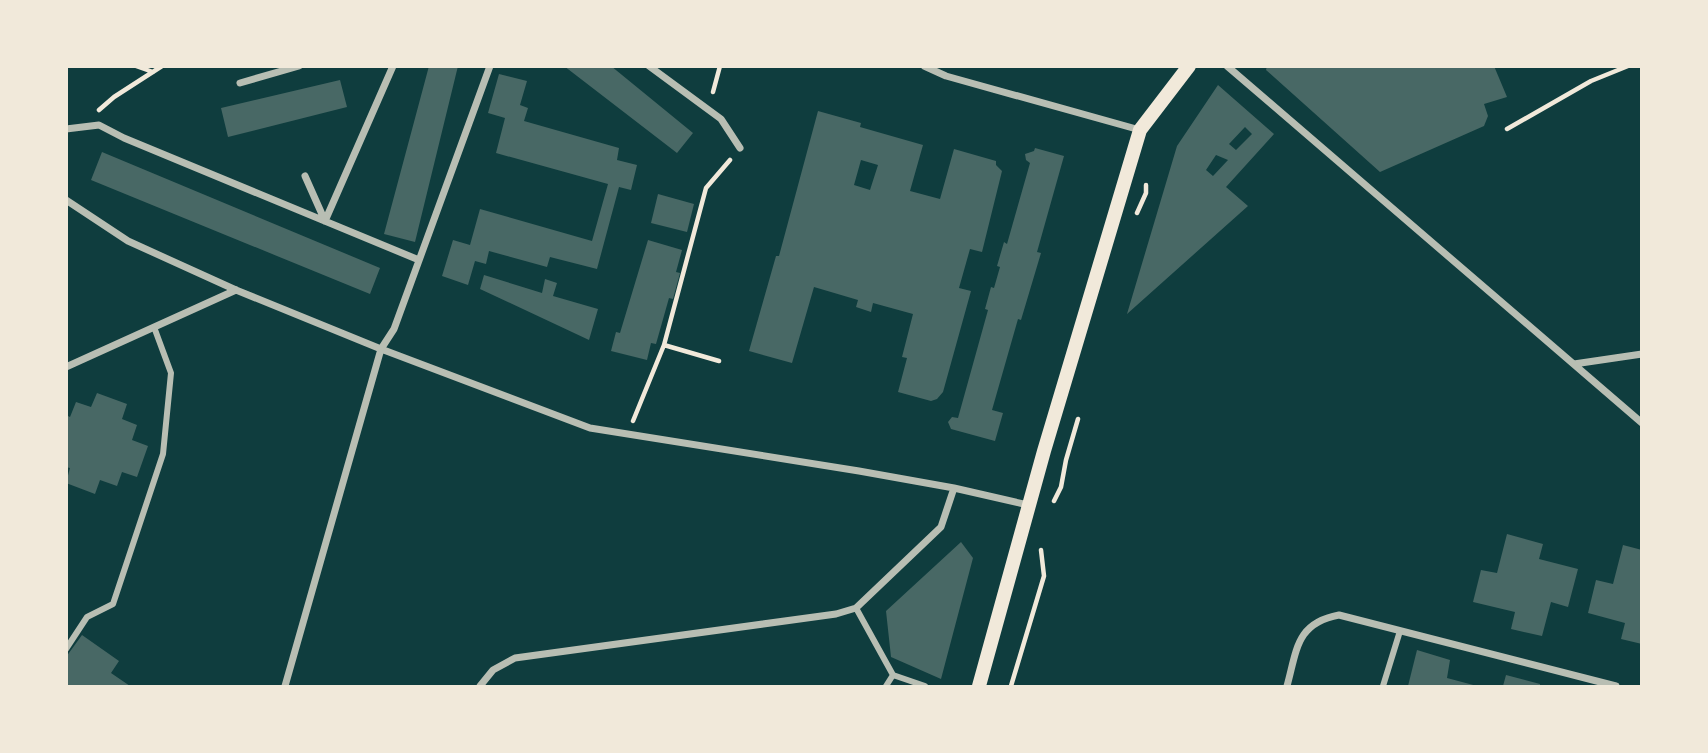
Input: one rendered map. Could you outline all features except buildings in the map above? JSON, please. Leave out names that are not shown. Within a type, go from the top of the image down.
[{"type":"main road","points":[[979,687],[1029,505],[1140,130],[1189,66]]},
{"type":"street","points":[[240,83],[299,66]]},
{"type":"street","points":[[325,221],[393,66]]},
{"type":"street","points":[[285,687],[381,349],[394,329],[490,66]]},
{"type":"street","points":[[649,66],[720,119],[740,148]]},
{"type":"street","points":[[925,66],[946,76],[1140,130]]},
{"type":"street","points":[[1227,66],[1642,423]]},
{"type":"street","points":[[66,129],[99,125],[124,138],[419,260]]},
{"type":"street","points":[[305,176],[325,221]]},
{"type":"street","points":[[66,200],[128,241],[236,290],[381,349],[590,428],[954,488],[1029,505]]},
{"type":"street","points":[[66,367],[236,290]]},
{"type":"street","points":[[66,649],[87,617],[113,604],[163,454],[171,373],[154,327]]},
{"type":"street","points":[[1574,364],[1642,354]]},
{"type":"street","points":[[480,687],[493,670],[515,658],[836,614],[856,608],[941,527],[954,488]]},
{"type":"street","points":[[856,608],[893,675],[925,687]]},
{"type":"street","points":[[1287,687],[1301,634],[1324,618],[1339,615],[1616,687]]},
{"type":"street","points":[[1383,687],[1399,631]]},
{"type":"street","points":[[886,687],[893,675]]},
{"type":"path","points":[[136,66],[154,72]]},
{"type":"path","points":[[80,127],[114,97],[162,66]]},
{"type":"path","points":[[708,110],[720,66]]},
{"type":"path","points":[[1507,129],[1591,81],[1628,66]]},
{"type":"path","points":[[628,435],[664,345],[706,188],[740,148]]},
{"type":"path","points":[[1135,220],[1146,193],[1146,182]]},
{"type":"path","points":[[664,345],[719,361]]},
{"type":"path","points":[[1053,503],[1061,487],[1079,414]]},
{"type":"path","points":[[1011,687],[1044,576],[1040,555],[1043,539]]}]
